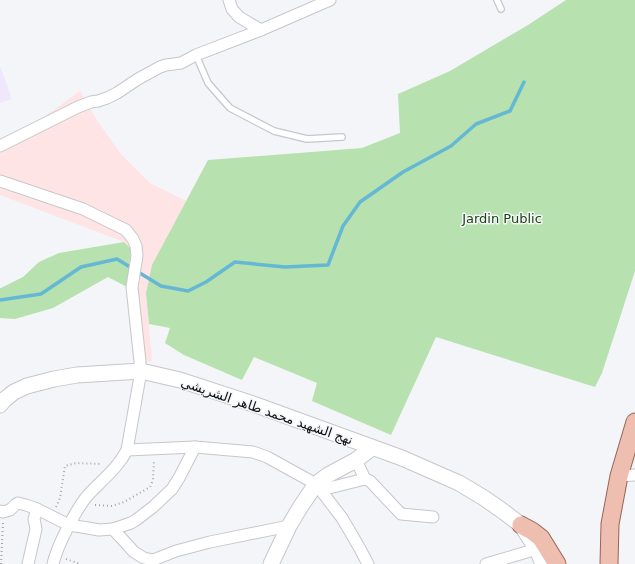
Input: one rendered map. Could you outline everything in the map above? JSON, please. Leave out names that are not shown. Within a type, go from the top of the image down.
[{"type":"main road","points":[[620,564],[620,525],[635,422]]},
{"type":"main road","points":[[609,564],[610,524],[635,455]]},
{"type":"main road","points":[[521,525],[541,538],[557,564]]},
{"type":"street","points":[[229,0],[232,9],[239,17],[261,30]]},
{"type":"street","points":[[0,146],[78,107],[112,96],[160,67],[181,63],[196,55],[261,30],[330,0]]},
{"type":"street","points":[[0,181],[83,209],[126,230],[136,246],[137,256],[132,287],[141,371],[127,450],[118,465],[81,504],[69,525],[54,559]]},
{"type":"street","name":"نهج الشهيد محمد طاهر الشريشي","points":[[0,405],[14,392],[27,386],[77,375],[141,371],[180,380],[256,405],[402,458],[459,483],[484,498],[521,525],[537,549],[543,564]]},
{"type":"street","points":[[127,450],[195,447],[253,452],[282,464],[319,487],[342,518],[368,564]]},
{"type":"street","points":[[2,512],[10,510],[18,503],[37,509],[69,525],[99,530],[113,529],[131,523],[172,488],[179,478],[195,447]]},
{"type":"street","points":[[271,564],[289,526],[301,506],[328,475],[356,460],[372,448]]},
{"type":"street","points":[[356,460],[364,479]]},
{"type":"street","points":[[319,487],[364,479],[370,481],[401,514],[433,517]]},
{"type":"street","points":[[28,564],[36,529],[34,519],[37,509]]},
{"type":"street","points":[[113,529],[134,552],[152,562],[176,551],[210,542],[289,526]]},
{"type":"street","points":[[486,564],[537,549]]},
{"type":"lane","points":[[497,0],[501,9]]},
{"type":"lane","points":[[196,55],[208,82],[230,108],[274,131],[307,138],[342,137]]},
{"type":"path","points":[[81,504],[112,506],[124,502],[150,487],[153,480],[154,449]]},
{"type":"path","points":[[53,516],[60,498],[65,466],[76,463],[118,465]]},
{"type":"path","points":[[1,564],[2,512]]},
{"type":"path","points":[[54,559],[80,564]]},
{"type":"shaded area","points":[[0,66],[12,99],[0,103]]},
{"type":"shaded area","points":[[80,91],[96,119],[121,154],[150,183],[186,201],[152,265],[146,293],[152,361],[136,363],[127,287],[131,249],[124,242],[0,195],[0,144],[19,135]]},
{"type":"green space","name":"Jardin Public","points":[[566,0],[635,0],[635,271],[602,373],[595,387],[436,337],[391,435],[312,401],[317,383],[254,357],[242,380],[184,355],[165,343],[170,328],[149,324],[146,293],[152,265],[208,160],[362,148],[400,133],[398,94],[450,71],[528,25]]},
{"type":"green space","points":[[124,242],[131,249],[127,287],[108,277],[53,308],[15,319],[0,318],[0,288],[23,277],[39,262],[59,253]]},
{"type":"waterway","points":[[0,300],[41,294],[81,267],[117,259],[161,286],[188,291],[206,282],[235,262],[285,267],[328,265],[343,226],[360,202],[403,172],[451,146],[476,124],[510,111],[524,82]]}]
